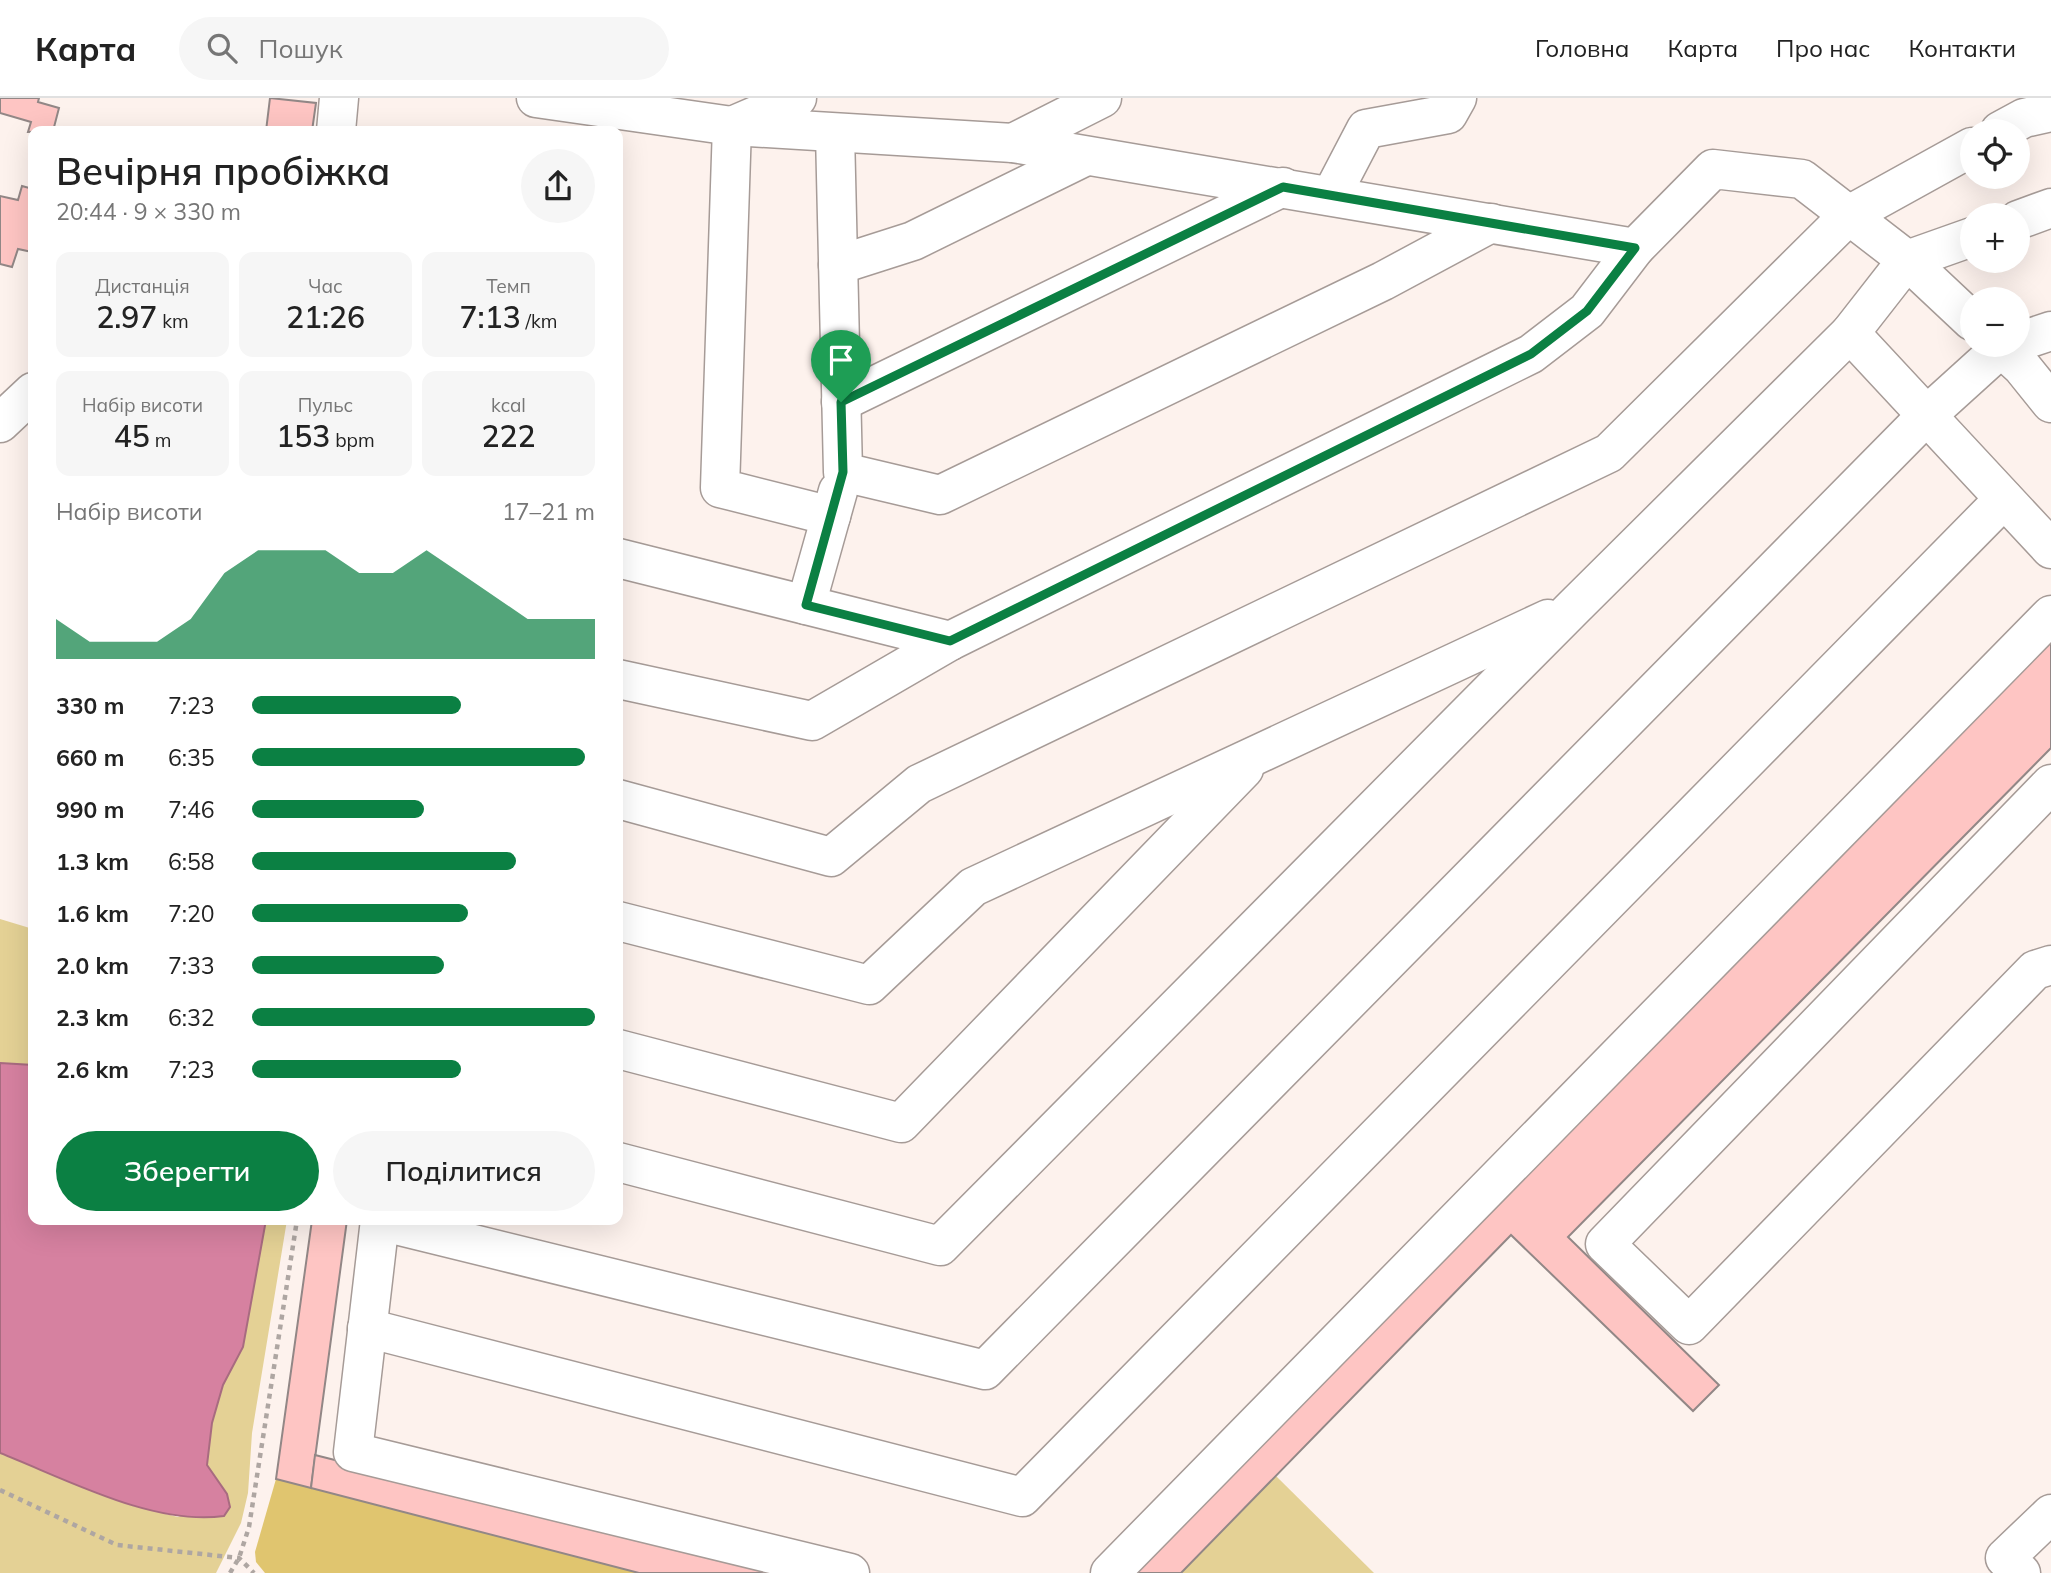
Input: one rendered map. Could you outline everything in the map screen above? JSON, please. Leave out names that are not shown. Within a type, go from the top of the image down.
[{"type":"street","points":[[336,126],[338,98]]},
{"type":"street","points":[[732,127],[797,98]]},
{"type":"street","points":[[1013,143],[1102,98]]},
{"type":"street","points":[[1331,196],[1366,130],[1448,114],[1457,98]]},
{"type":"street","points":[[559,100],[732,127],[1013,143],[1635,248]]},
{"type":"street","points":[[2022,119],[2051,112]]},
{"type":"street","points":[[732,127],[720,488],[831,516]]},
{"type":"street","points":[[806,605],[843,472],[835,133]]},
{"type":"street","points":[[623,800],[831,857],[919,784],[1609,453],[1849,215],[1960,154]]},
{"type":"street","points":[[838,265],[913,242],[1086,156]]},
{"type":"street","points":[[623,680],[812,721],[950,641],[1531,354],[1587,311],[1635,248],[1713,169],[1802,179],[1907,261],[1960,310]]},
{"type":"street","points":[[841,402],[1283,187]]},
{"type":"street","points":[[2030,216],[2051,208]]},
{"type":"street","points":[[843,472],[940,495],[1383,281],[1490,223]]},
{"type":"street","points":[[623,1163],[940,1246],[1850,332],[1907,261],[1960,241]]},
{"type":"street","points":[[2030,338],[2051,331]]},
{"type":"street","points":[[1850,332],[2051,549]]},
{"type":"street","points":[[400,1225],[985,1370],[1927,415],[1993,357]]},
{"type":"street","points":[[2015,357],[2051,403]]},
{"type":"street","points":[[0,423],[28,397]]},
{"type":"street","points":[[367,1328],[1022,1497],[2004,499]]},
{"type":"street","points":[[623,559],[950,641]]},
{"type":"street","points":[[623,923],[869,985],[973,887],[1573,608]]},
{"type":"street","points":[[1110,1573],[2051,615]]},
{"type":"street","points":[[623,1050],[901,1123],[1261,753]]},
{"type":"street","points":[[2051,784],[1605,1244],[1689,1325],[2035,970],[2051,965]]},
{"type":"street","points":[[379,1225],[353,1452],[850,1573]]},
{"type":"street","points":[[2021,1573],[2005,1558],[2051,1514]]},
{"type":"path","points":[[230,1573],[239,1558],[249,1527],[296,1225]]},
{"type":"path","points":[[0,1490],[117,1545],[239,1558],[254,1573]]},
{"type":"shaded area","points":[[0,919],[28,927],[28,1065],[0,1063]]},
{"type":"shaded area","points":[[0,1063],[28,1065],[28,1225],[265,1225],[243,1347],[223,1385],[212,1423],[207,1465],[227,1494],[230,1507],[224,1516],[168,1514],[139,1507],[81,1487],[0,1453]]},
{"type":"shaded area","points":[[265,1225],[286,1225],[252,1433],[248,1493],[241,1523],[216,1573],[0,1573],[0,1453],[134,1506],[178,1517],[227,1494],[207,1465],[212,1423],[223,1385],[243,1347]]},
{"type":"shaded area","points":[[1276,1476],[1374,1573],[1181,1573]]},
{"type":"shaded area","points":[[276,1479],[640,1573],[265,1573],[256,1562],[255,1552]]},
{"type":"building","points":[[0,98],[39,98],[38,102],[59,108],[54,126],[30,126],[31,122],[0,113]]},
{"type":"building","points":[[270,98],[316,103],[313,126],[267,126]]},
{"type":"building","points":[[22,186],[28,188],[28,251],[18,249],[12,267],[0,264],[0,196],[18,200]]},
{"type":"building","points":[[2051,629],[2051,748],[1568,1237],[1719,1385],[1693,1411],[1511,1235],[1181,1573],[1128,1573]]},
{"type":"building","points":[[311,1225],[346,1225],[311,1488],[276,1479]]},
{"type":"building","points":[[315,1455],[782,1573],[639,1573],[311,1488]]},
{"type":"route","points":[[1283,187],[1635,248],[1587,311],[1531,354],[950,641],[806,605],[843,472],[841,402],[1283,187]]}]
